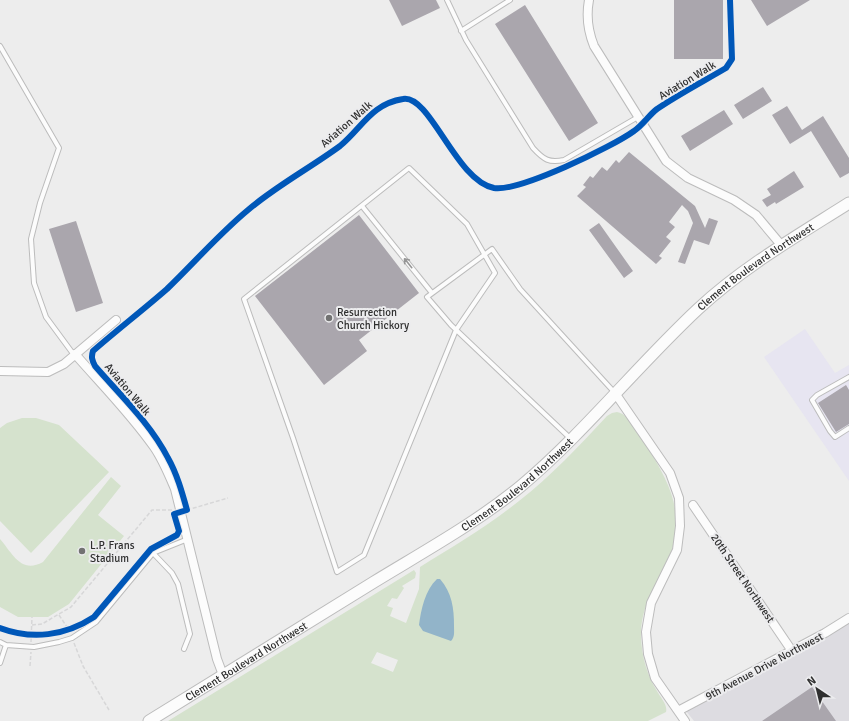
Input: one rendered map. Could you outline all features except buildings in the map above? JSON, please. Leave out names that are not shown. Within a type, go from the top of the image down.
[{"type":"street","points":[[589,0],[587,14],[588,28],[594,46],[659,151],[677,170],[688,178],[734,200],[751,211],[775,236],[782,246]]},
{"type":"street","name":"Clement Boulevard Northwest","points":[[149,721],[492,508],[545,465],[616,393],[645,361],[699,308],[740,274],[849,203]]},
{"type":"street","points":[[0,371],[48,372],[64,364],[116,320]]},
{"type":"street","points":[[74,355],[138,426],[155,448],[175,489],[217,659],[223,675]]},
{"type":"street","points":[[616,393],[670,473],[679,498],[680,526],[677,550],[651,603],[646,632],[648,654],[655,678],[685,721]]},
{"type":"street","name":"20th Street Northwest","points":[[693,505],[792,650]]},
{"type":"street","name":"9th Avenue Drive Northwest","points":[[678,711],[849,618]]},
{"type":"lane","points":[[447,0],[461,31],[534,148],[543,159],[553,162],[564,160],[638,117]]},
{"type":"lane","points":[[461,31],[510,0]]},
{"type":"lane","points":[[0,46],[59,148],[40,202],[30,239],[34,283],[46,317],[74,355]]},
{"type":"lane","points":[[409,168],[467,224],[496,273],[456,330],[364,555],[337,572],[293,438],[244,300],[362,206],[409,168]]},
{"type":"lane","points":[[362,206],[432,293]]},
{"type":"lane","points":[[571,439],[456,330],[427,297],[492,249],[520,289],[616,393]]},
{"type":"lane","points":[[849,377],[817,395],[812,400],[830,432],[835,437],[849,428]]},
{"type":"lane","points":[[0,642],[6,645],[23,647],[48,645],[72,638],[96,622],[154,553],[188,539]]},
{"type":"lane","points":[[154,553],[172,573],[178,584],[190,634],[184,649]]},
{"type":"lane","points":[[0,663],[6,645]]},
{"type":"path","points":[[185,503],[187,510],[228,498]]},
{"type":"path","points":[[32,625],[42,624],[71,608],[152,510],[173,510],[174,514]]},
{"type":"path","points":[[59,615],[69,630]]},
{"type":"path","points":[[25,634],[37,635]]},
{"type":"path","points":[[73,642],[83,666],[109,710]]},
{"type":"shaded area","points":[[805,329],[835,373],[849,365],[849,481],[764,357]]},
{"type":"shaded area","points":[[849,618],[849,721],[694,721],[686,711],[827,637],[825,633]]},
{"type":"green space","points":[[617,412],[622,414],[630,421],[655,459],[669,487],[676,515],[676,530],[673,546],[645,608],[641,627],[641,638],[646,666],[653,685],[665,704],[666,712],[648,721],[168,721],[414,570],[416,573],[415,578],[402,586],[404,588],[397,599],[392,598],[387,606],[393,608],[390,616],[406,623],[419,589],[420,567],[483,527],[519,501],[554,471],[607,416]],"holes":[[[377,652],[398,660],[393,672],[371,663]]]},
{"type":"green space","points":[[22,418],[36,418],[59,425],[109,472],[31,553],[0,521],[0,428],[7,423]]},
{"type":"green space","name":"L.P. Frans Stadium","points":[[111,477],[121,486],[98,515],[124,536],[69,604],[48,617],[18,617],[0,607],[0,539],[18,561],[23,564],[29,566],[43,562]]},
{"type":"water","points":[[437,579],[440,579],[444,584],[452,601],[454,613],[454,632],[451,641],[423,631],[419,625],[422,607],[427,594]]},
{"type":"cycle path","name":"Aviation Walk","points":[[0,628],[12,632],[36,635],[60,632],[83,623],[94,617],[151,549],[177,535],[179,531],[174,514],[187,510],[179,483],[171,464],[161,445],[144,421],[95,366],[92,353],[167,289],[237,219],[270,193],[340,146],[375,111],[392,102],[403,99],[413,101],[423,110],[468,170],[480,182],[494,188],[523,183],[565,167],[623,138],[637,129],[657,109],[726,68],[732,59],[730,0]]},
{"type":"place","name":"Resurrection Church Hickory","points":[[329,318]]},
{"type":"place","name":"L.P. Frans Stadium","points":[[82,551]]}]
